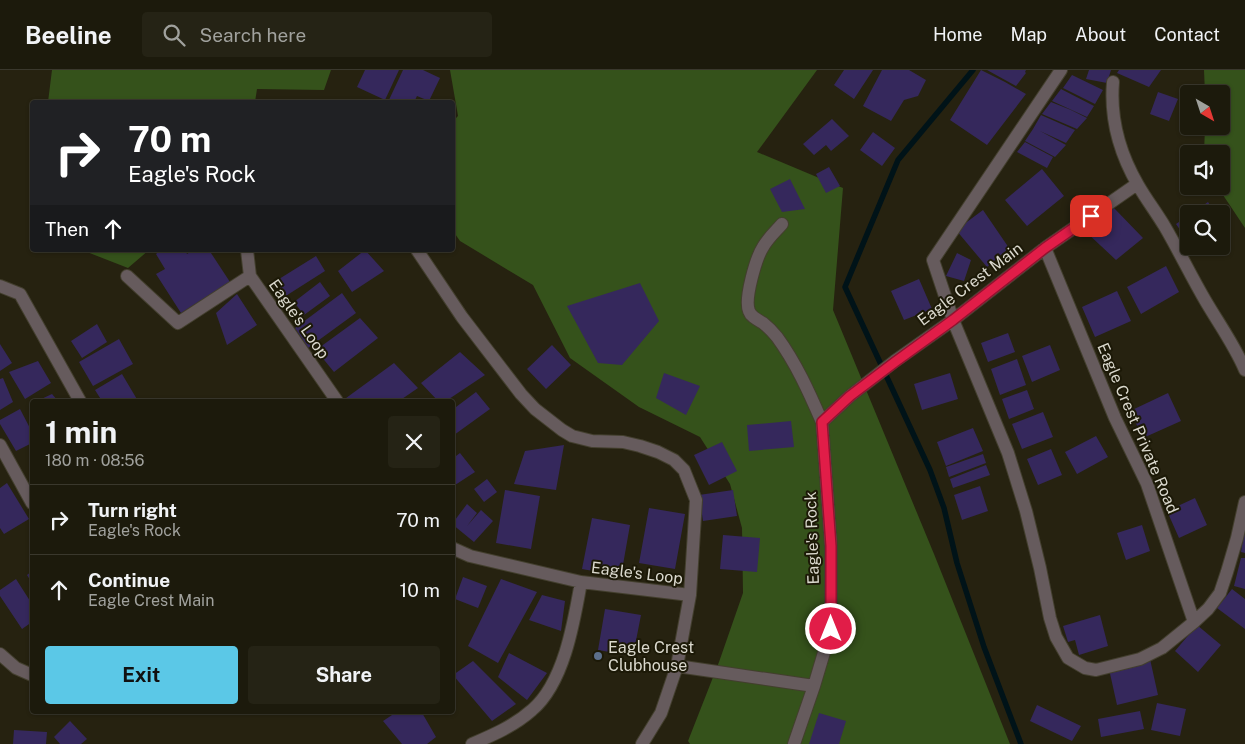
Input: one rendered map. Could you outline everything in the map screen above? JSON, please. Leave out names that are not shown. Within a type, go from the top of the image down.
[{"type":"street","points":[[1061,70],[933,260],[953,320],[1008,453],[1026,511],[1050,618],[1056,637],[1068,658],[1085,668],[1096,670],[1112,666],[1140,658],[1162,648],[1194,622],[1208,609],[1220,593],[1237,538],[1245,502]]},
{"type":"street","points":[[1113,82],[1114,116],[1120,145],[1138,184],[1165,226],[1245,370]]},
{"type":"street","name":"Eagle Crest Main","points":[[822,422],[850,396],[953,320],[1045,248],[1138,184]]},
{"type":"street","points":[[782,224],[762,248],[757,261],[747,300],[749,311],[775,335],[793,361],[822,422]]},
{"type":"street","name":"Eagle Crest Private Road","points":[[1045,248],[1115,418],[1147,484],[1194,622]]},
{"type":"street","name":"Eagle's Loop","points":[[247,252],[250,276],[336,399]]},
{"type":"street","name":"Eagle's Loop","points":[[418,252],[462,317],[521,394],[535,409],[572,436],[592,441],[623,442],[658,452],[674,460],[684,470],[696,500],[690,596],[581,582],[470,556],[455,549]]},
{"type":"street","points":[[127,276],[178,323],[250,276]]},
{"type":"street","points":[[0,286],[20,294],[79,399]]},
{"type":"street","name":"Eagle's Rock","points":[[794,744],[831,629],[831,546],[822,422]]},
{"type":"street","points":[[0,445],[30,499]]},
{"type":"street","points":[[472,744],[513,724],[533,710],[542,700],[556,678],[567,648],[577,609],[581,582]]},
{"type":"street","points":[[642,744],[661,713],[676,666],[690,596]]},
{"type":"street","points":[[0,654],[16,668],[30,674]]},
{"type":"street","points":[[676,666],[814,686]]},
{"type":"green space","points":[[52,70],[331,70],[324,90],[257,89],[255,100],[48,100]]},
{"type":"green space","points":[[450,70],[817,70],[757,152],[843,188],[833,310],[1010,744],[690,744],[688,741],[719,662],[743,593],[742,528],[730,484],[700,437],[639,407],[570,358],[533,285],[460,241],[455,234],[455,119],[458,116]]},
{"type":"green space","points":[[1204,70],[1245,70],[1245,228],[1223,195],[1230,195],[1230,145],[1204,145],[1205,135],[1230,135],[1230,85],[1205,85]]},
{"type":"green space","points":[[87,252],[147,252],[128,268]]},
{"type":"building","points":[[365,70],[399,70],[385,100],[357,87]]},
{"type":"building","points":[[403,70],[423,70],[440,78],[429,100],[417,96],[415,100],[389,100]]},
{"type":"building","points":[[844,70],[873,70],[854,99],[834,85]]},
{"type":"building","points":[[882,70],[909,70],[926,80],[918,96],[904,100],[891,121],[863,106]]},
{"type":"building","points":[[981,70],[1026,94],[987,145],[950,120]]},
{"type":"building","points":[[987,70],[1026,70],[1026,73],[1016,86]]},
{"type":"building","points":[[1089,70],[1111,70],[1107,83],[1086,79]]},
{"type":"building","points":[[1119,70],[1161,70],[1149,87],[1117,73]]},
{"type":"building","points":[[1072,75],[1103,90],[1095,104],[1063,88]]},
{"type":"building","points":[[1061,89],[1094,106],[1087,117],[1052,101]]},
{"type":"building","points":[[1158,92],[1178,99],[1169,121],[1150,114]]},
{"type":"building","points":[[1051,102],[1087,118],[1077,129],[1042,114]]},
{"type":"building","points":[[1041,115],[1075,130],[1066,143],[1040,131],[1066,145],[1055,157],[1025,141]]},
{"type":"building","points":[[832,119],[849,136],[831,151],[826,145],[814,155],[803,144]]},
{"type":"building","points":[[873,132],[895,148],[882,166],[860,150]]},
{"type":"building","points":[[1025,142],[1053,157],[1047,168],[1017,152]]},
{"type":"building","points":[[829,167],[840,186],[826,193],[816,174]]},
{"type":"building","points":[[1042,169],[1064,196],[1027,226],[1005,200]]},
{"type":"building","points":[[790,179],[805,209],[782,212],[770,189]]},
{"type":"building","points":[[1114,208],[1143,238],[1116,260],[1085,231]]},
{"type":"building","points":[[983,210],[1009,248],[987,267],[956,230]]},
{"type":"building","points":[[1180,221],[1180,230],[1176,224]]},
{"type":"building","points":[[158,252],[186,252],[187,254],[190,252],[210,252],[230,282],[181,313],[156,274],[165,269],[156,254]]},
{"type":"building","points":[[362,252],[367,252],[384,271],[352,292],[338,271]]},
{"type":"building","points":[[957,253],[971,260],[964,281],[946,276]]},
{"type":"building","points":[[316,256],[325,271],[281,299],[271,284]]},
{"type":"building","points":[[1166,266],[1179,292],[1141,314],[1127,287]]},
{"type":"building","points":[[919,279],[932,309],[904,320],[891,291]]},
{"type":"building","points":[[320,282],[330,296],[304,315],[294,302]]},
{"type":"building","points":[[640,283],[659,321],[622,365],[598,363],[567,306]]},
{"type":"building","points":[[1117,291],[1131,321],[1095,337],[1082,307]]},
{"type":"building","points":[[342,293],[356,313],[308,348],[295,328]]},
{"type":"building","points":[[237,294],[257,325],[227,345],[216,313]]},
{"type":"building","points":[[360,318],[378,338],[334,372],[316,350]]},
{"type":"building","points":[[97,324],[107,342],[82,358],[71,341]]},
{"type":"building","points":[[1008,333],[1015,352],[988,362],[981,343]]},
{"type":"building","points":[[119,339],[133,364],[93,386],[79,362]]},
{"type":"building","points":[[0,344],[12,363],[0,371]]},
{"type":"building","points":[[552,345],[571,365],[546,389],[527,369]]},
{"type":"building","points":[[1050,345],[1060,370],[1032,382],[1022,356]]},
{"type":"building","points":[[460,352],[485,375],[449,399],[436,399],[421,383]]},
{"type":"building","points":[[1017,359],[1026,385],[1000,395],[991,369]]},
{"type":"building","points":[[38,361],[51,383],[25,399],[9,372]]},
{"type":"building","points":[[394,363],[418,388],[402,399],[345,399]]},
{"type":"building","points":[[664,373],[700,386],[686,415],[656,398]]},
{"type":"building","points":[[950,373],[958,399],[922,410],[914,384]]},
{"type":"building","points":[[122,374],[137,399],[101,399],[95,390]]},
{"type":"building","points":[[3,378],[13,402],[0,410],[0,379]]},
{"type":"building","points":[[1027,390],[1034,409],[1009,419],[1002,399]]},
{"type":"building","points":[[476,392],[490,409],[455,434],[455,408]]},
{"type":"building","points":[[1168,393],[1181,421],[1143,438],[1130,411]]},
{"type":"building","points":[[52,394],[56,399],[41,399]]},
{"type":"building","points":[[20,409],[30,428],[30,444],[16,451],[0,424],[0,420]]},
{"type":"building","points":[[1043,412],[1053,437],[1022,449],[1012,424]]},
{"type":"building","points":[[791,421],[794,447],[749,451],[747,425]]},
{"type":"building","points":[[973,428],[983,451],[946,466],[937,442]]},
{"type":"building","points":[[1096,436],[1108,457],[1077,474],[1065,452]]},
{"type":"building","points":[[722,442],[737,471],[709,485],[694,455]]},
{"type":"building","points":[[564,445],[556,490],[514,484],[525,451]]},
{"type":"building","points":[[1051,449],[1062,475],[1038,485],[1027,459]]},
{"type":"building","points":[[460,453],[475,472],[455,485],[455,457]]},
{"type":"building","points":[[983,454],[986,463],[949,477],[946,467]]},
{"type":"building","points":[[986,465],[990,475],[953,488],[950,479]]},
{"type":"building","points":[[487,479],[497,492],[484,502],[474,489]]},
{"type":"building","points":[[7,483],[29,519],[4,534],[0,528],[0,488]]},
{"type":"building","points":[[980,486],[988,511],[962,520],[954,495]]},
{"type":"building","points":[[505,490],[540,496],[531,549],[496,543]]},
{"type":"building","points":[[733,490],[737,516],[703,521],[699,495]]},
{"type":"building","points":[[1195,498],[1207,525],[1179,538],[1167,511]]},
{"type":"building","points":[[467,504],[477,513],[467,526],[481,510],[493,521],[474,542],[455,526],[455,520]]},
{"type":"building","points":[[649,508],[685,514],[675,569],[639,563]]},
{"type":"building","points":[[592,518],[630,525],[621,576],[582,569]]},
{"type":"building","points":[[1142,525],[1150,551],[1126,560],[1117,533]]},
{"type":"building","points":[[1245,533],[1245,553],[1241,552]]},
{"type":"building","points":[[723,535],[760,538],[757,572],[720,569]]},
{"type":"building","points":[[1241,558],[1245,558],[1245,589],[1234,586]]},
{"type":"building","points":[[463,577],[487,586],[478,608],[455,599]]},
{"type":"building","points":[[16,579],[30,601],[30,623],[22,629],[0,596],[0,590]]},
{"type":"building","points":[[501,579],[537,592],[498,663],[468,646]]},
{"type":"building","points":[[1232,589],[1245,599],[1245,629],[1217,608]]},
{"type":"building","points":[[542,595],[565,601],[561,631],[529,620]]},
{"type":"building","points":[[605,609],[641,615],[633,656],[598,650]]},
{"type":"building","points":[[1100,615],[1108,646],[1079,655],[1075,640],[1068,642],[1063,626]]},
{"type":"building","points":[[1197,625],[1221,645],[1198,672],[1175,651]]},
{"type":"building","points":[[509,653],[547,673],[527,700],[498,677]]},
{"type":"building","points":[[1150,659],[1158,695],[1117,705],[1109,669]]},
{"type":"building","points":[[473,661],[516,704],[492,721],[455,677],[455,674]]},
{"type":"building","points":[[1157,703],[1186,709],[1180,736],[1151,730]]},
{"type":"building","points":[[1037,705],[1081,726],[1072,741],[1030,721]]},
{"type":"building","points":[[1140,711],[1144,729],[1101,737],[1098,719]]},
{"type":"building","points":[[819,713],[846,721],[839,744],[809,744]]},
{"type":"building","points":[[394,714],[423,714],[436,737],[427,744],[402,744],[383,721]]},
{"type":"building","points":[[70,721],[87,739],[81,744],[60,744],[54,737]]},
{"type":"building","points":[[14,730],[47,732],[46,744],[13,744]]},
{"type":"waterway","points":[[973,70],[898,160],[845,287],[930,470],[944,508],[957,563],[984,647],[1021,744]]},
{"type":"place","name":"Eagle Crest Clubhouse","points":[[598,656]]},
{"type":"route","points":[[831,629],[831,546],[822,422],[850,396],[953,320],[1045,248],[1091,216]]}]
